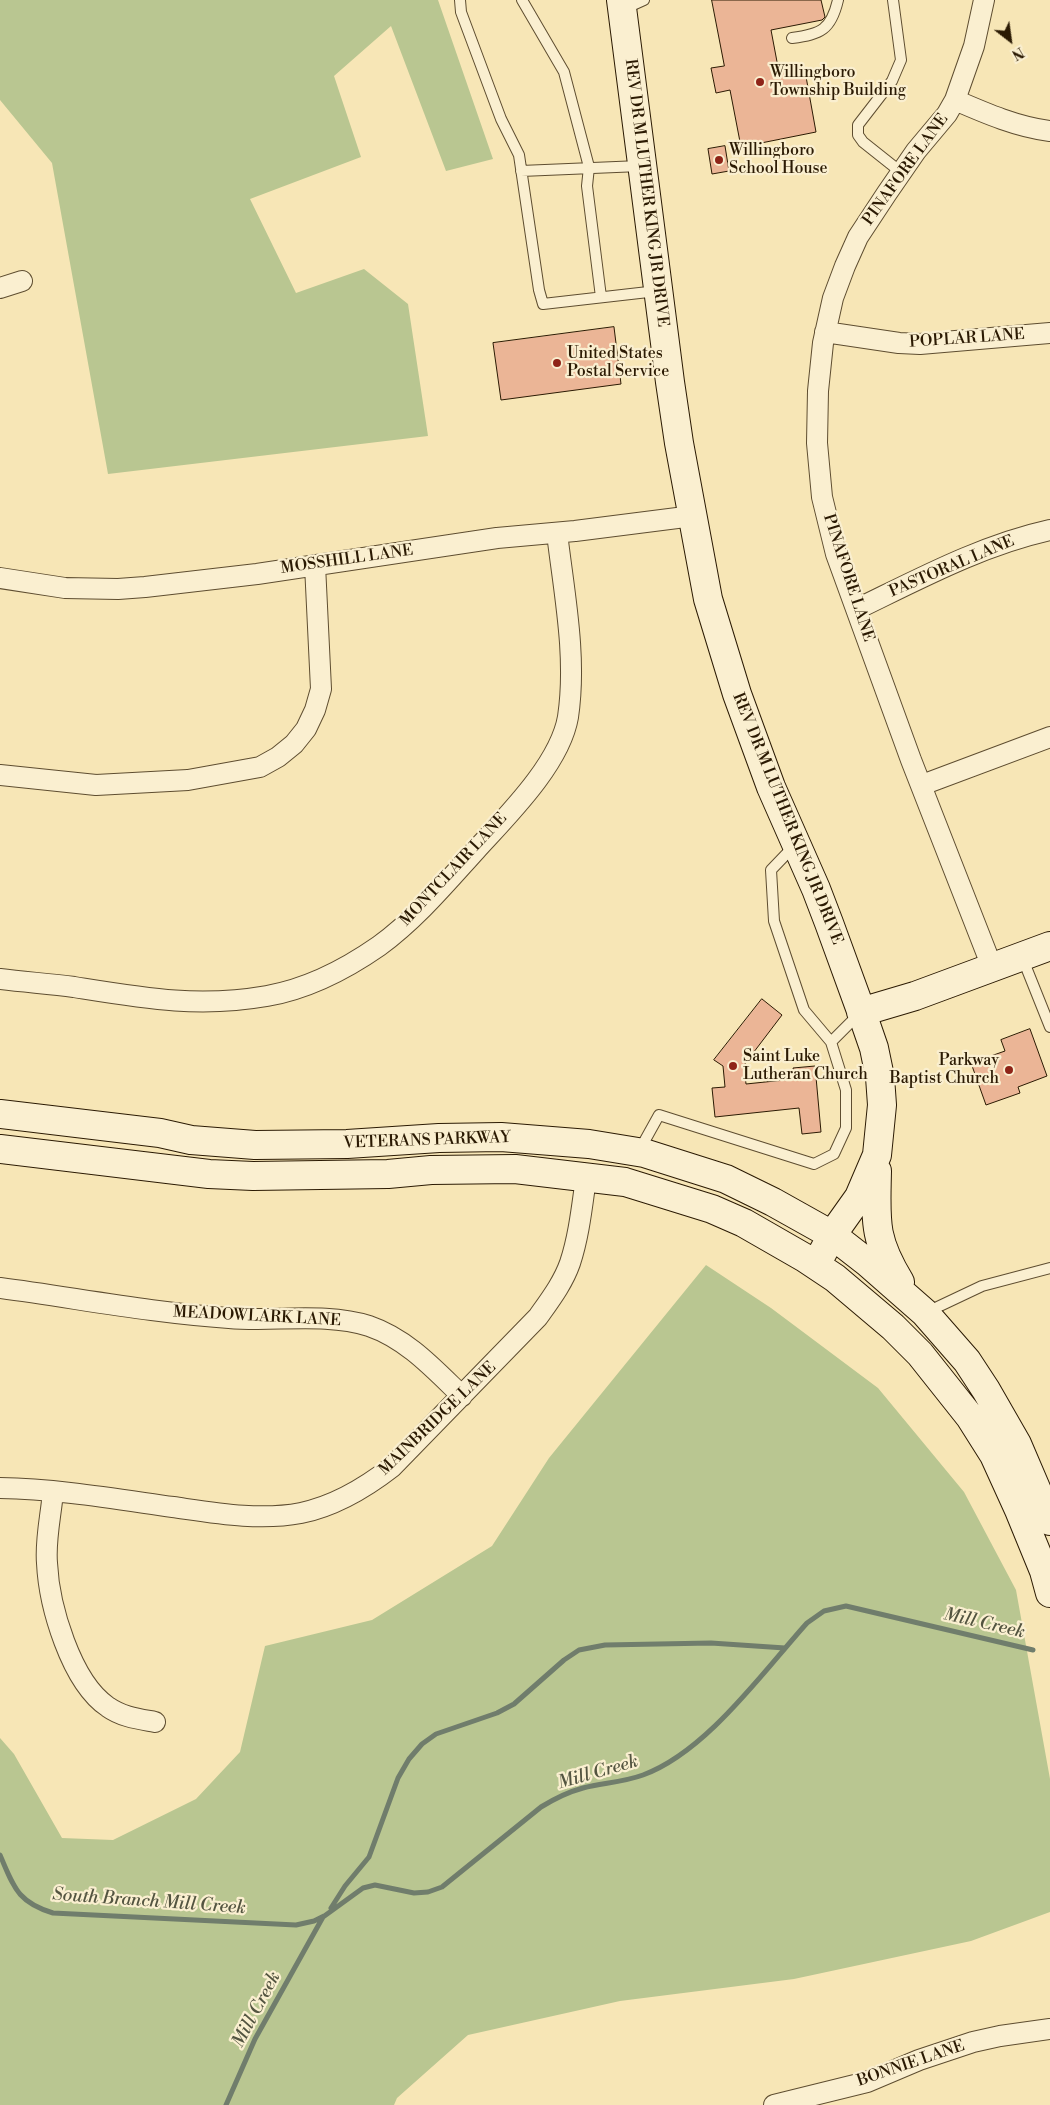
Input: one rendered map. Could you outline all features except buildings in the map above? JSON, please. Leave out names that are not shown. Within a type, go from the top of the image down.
[{"type":"main road","name":"REV DR M LUTHER KING JR DRIVE","points":[[629,3],[641,166],[679,443],[708,599],[736,694],[771,787],[816,889],[874,1048],[880,1077],[882,1105],[877,1155],[860,1197],[832,1235],[816,1266]]},
{"type":"main road","points":[[861,1012],[915,996],[1050,946]]},
{"type":"main road","name":"VETERANS PARKWAY","points":[[0,1114],[160,1133],[191,1140],[255,1145],[346,1144],[439,1138],[501,1137],[589,1144],[639,1152],[734,1182],[832,1235],[868,1262],[918,1307],[967,1361],[986,1390],[1017,1444],[1050,1521]]},
{"type":"main road","name":"VETERANS PARKWAY","points":[[0,1149],[209,1174],[254,1176],[388,1174],[431,1170],[502,1169],[554,1172],[586,1178]]},
{"type":"main road","points":[[877,1155],[876,1217],[878,1235],[886,1259],[918,1307]]},
{"type":"main road","points":[[586,1178],[625,1182],[712,1209],[744,1223],[816,1266],[866,1302],[920,1354],[970,1416],[994,1455],[1019,1510],[1044,1571],[1050,1593]]},
{"type":"street","name":"PINAFORE LANE","points":[[982,0],[974,46],[955,100],[947,114],[916,151],[858,238],[844,266],[833,298],[825,332],[817,408],[818,470],[828,526],[836,554],[992,967]]},
{"type":"street","points":[[955,100],[1001,118],[1036,129],[1050,131]]},
{"type":"street","points":[[0,288],[22,281]]},
{"type":"street","name":"POPLAR LANE","points":[[825,332],[899,343],[920,344],[1050,333]]},
{"type":"street","name":"MOSSHILL LANE","points":[[0,578],[65,588],[118,589],[315,565],[497,538],[693,516]]},
{"type":"street","name":"PASTORAL LANE","points":[[857,609],[940,568],[1012,540],[1050,530]]},
{"type":"street","name":"MONTCLAIR LANE","points":[[0,979],[166,1001],[244,1000],[292,991],[315,982],[379,945],[420,910],[493,832],[538,778],[551,759],[560,739],[568,718],[571,658],[557,532]]},
{"type":"street","points":[[0,775],[96,785],[188,780],[260,767],[278,758],[294,744],[306,728],[315,710],[321,689],[315,565]]},
{"type":"street","points":[[922,785],[1050,737]]},
{"type":"street","name":"MAINBRIDGE LANE","points":[[0,1488],[53,1492],[249,1516],[302,1512],[327,1505],[372,1483],[398,1461],[538,1317],[557,1290],[570,1264],[577,1236],[586,1178]]},
{"type":"street","name":"MEADOWLARK LANE","points":[[0,1288],[172,1313],[230,1318],[342,1321],[368,1326],[393,1337],[414,1351],[462,1396]]},
{"type":"street","points":[[53,1492],[47,1546],[48,1572],[58,1622],[74,1661],[83,1679],[95,1696],[108,1707],[124,1716],[155,1722]]},
{"type":"street","name":"BONNIE LANE","points":[[774,2105],[866,2082],[920,2060],[974,2042],[1000,2036],[1050,2029]]},
{"type":"lane","points":[[460,0],[461,12],[501,119],[519,154],[539,290],[543,304],[658,290]]},
{"type":"lane","points":[[522,0],[564,72],[589,167],[587,186],[601,297]]},
{"type":"lane","points":[[792,38],[815,34],[826,28],[835,13],[838,0]]},
{"type":"lane","points":[[893,0],[901,60],[892,81],[858,125],[858,135],[863,142],[902,173]]},
{"type":"lane","points":[[521,171],[641,166]]},
{"type":"lane","points":[[639,1152],[660,1115],[814,1164],[834,1154],[846,1128],[846,1090],[831,1042],[804,1010],[774,921],[771,870],[796,844]]},
{"type":"lane","points":[[1022,956],[1046,1002],[1050,1027]]},
{"type":"lane","points":[[831,1042],[861,1012]]},
{"type":"lane","points":[[918,1307],[982,1286],[1050,1268]]},
{"type":"green space","points":[[0,0],[438,0],[493,159],[446,171],[391,26],[334,76],[361,157],[250,199],[296,293],[364,269],[408,304],[428,436],[108,474],[52,163],[0,100]]},
{"type":"green space","points":[[706,1265],[771,1308],[878,1388],[964,1492],[1016,1590],[1050,1779],[1050,1912],[971,1941],[794,1979],[620,2001],[468,2035],[397,2098],[394,2105],[0,2105],[0,1738],[14,1754],[62,1838],[113,1840],[196,1799],[240,1752],[265,1646],[372,1620],[492,1546],[549,1458]]},
{"type":"waterway","name":"Mill Creek","points":[[226,2105],[255,2039],[323,1917],[363,1888],[375,1885],[414,1893],[428,1892],[442,1887],[551,1801],[583,1788],[643,1775],[666,1764],[689,1749],[711,1730],[752,1687],[807,1623],[824,1611],[846,1606],[1033,1650]]},
{"type":"waterway","points":[[331,1908],[345,1886],[369,1857],[398,1778],[409,1759],[422,1744],[436,1734],[497,1713],[514,1704],[564,1660],[579,1650],[605,1645],[711,1643],[785,1648]]},
{"type":"waterway","name":"South Branch Mill Creek","points":[[0,1855],[18,1892],[32,1904],[53,1913],[296,1925],[314,1921],[324,1916]]},
{"type":"place","name":"Willingboro Township Building","points":[[760,82]]},
{"type":"place","name":"Willingboro School House","points":[[719,160]]},
{"type":"place","name":"United States Postal Service","points":[[557,363]]},
{"type":"place","name":"Saint Luke Lutheran Church","points":[[733,1066]]},
{"type":"place","name":"Parkway Baptist Church","points":[[1009,1070]]}]
